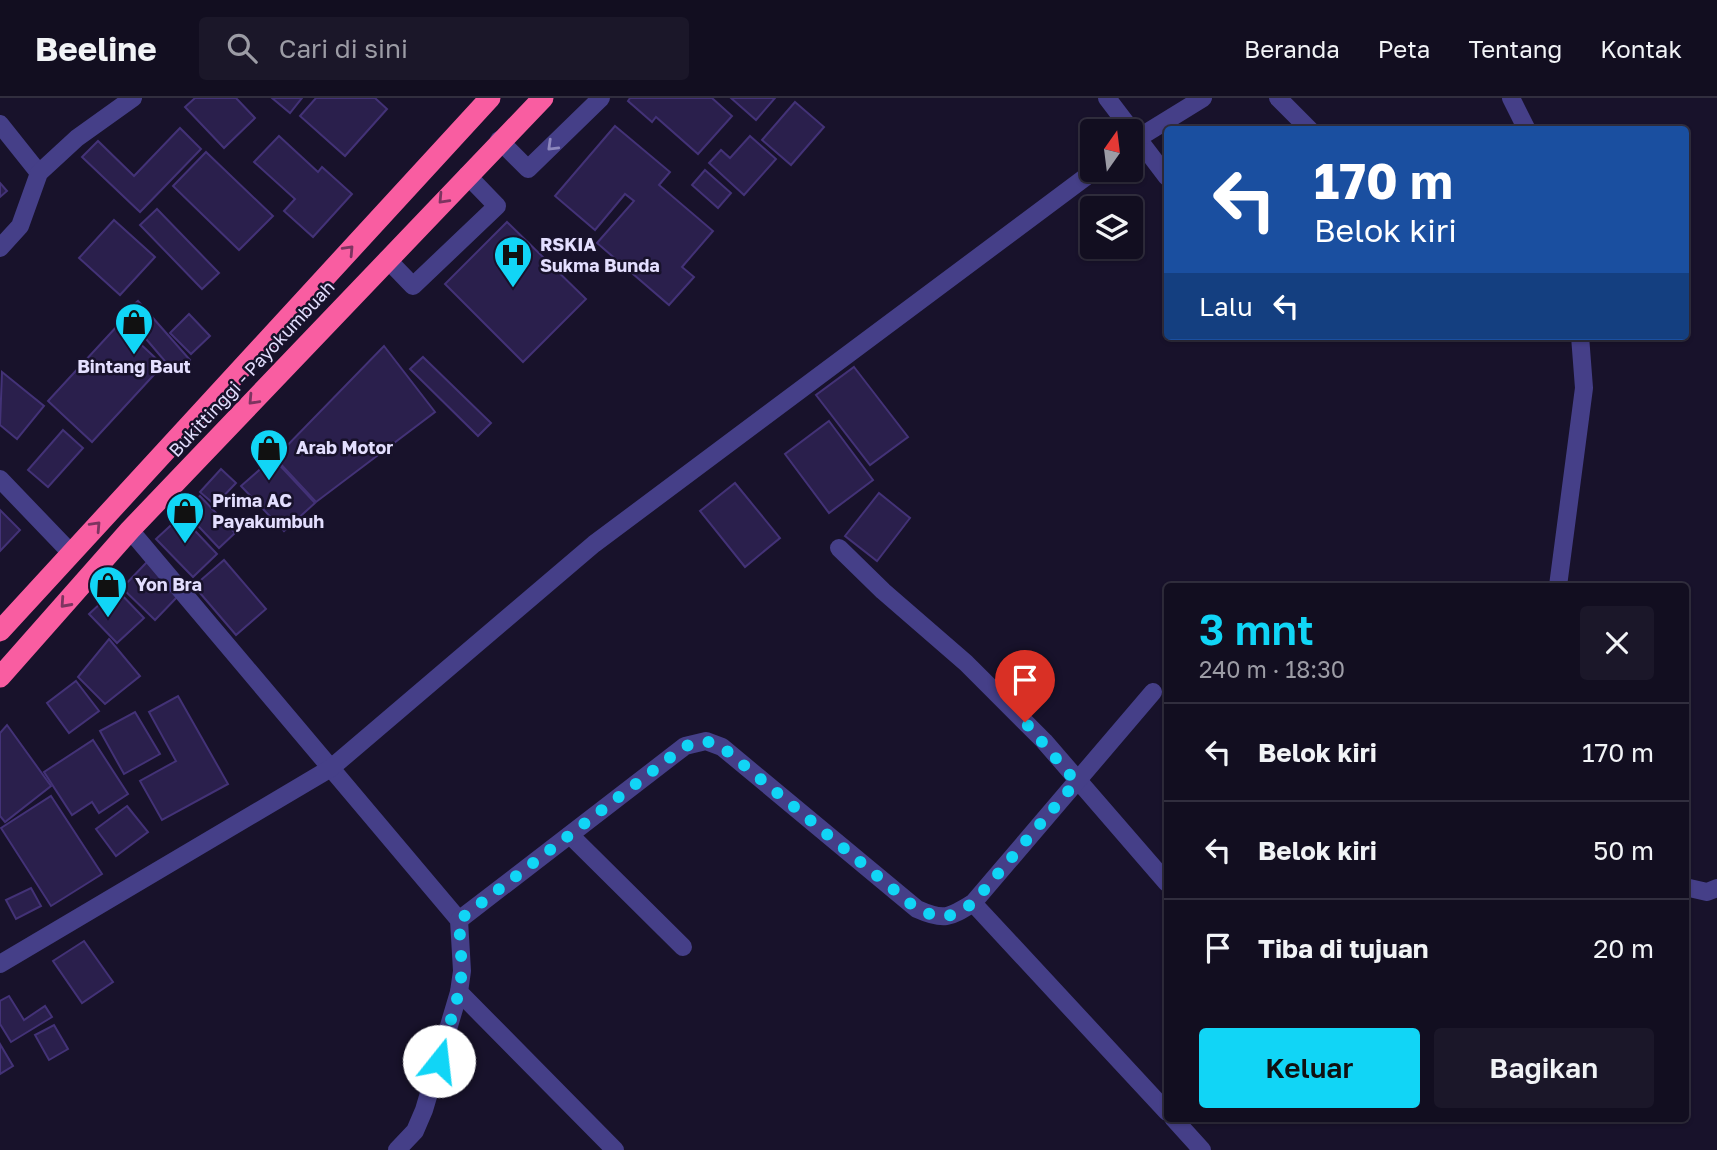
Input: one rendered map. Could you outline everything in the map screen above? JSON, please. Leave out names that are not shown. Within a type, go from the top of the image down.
[{"type":"highway","name":"Bukittinggi - Payokumbuah","points":[[0,631],[490,98]]},
{"type":"highway","name":"Bukittinggi - Payokumbuah","points":[[0,677],[130,530],[499,140],[542,98]]},
{"type":"highway","points":[[255,354],[276,375]]},
{"type":"street","points":[[0,248],[20,226],[39,173],[77,138],[133,98]]},
{"type":"street","points":[[499,140],[528,169],[601,98]]},
{"type":"street","points":[[1107,98],[1120,119]]},
{"type":"street","points":[[1143,135],[1203,98]]},
{"type":"street","points":[[1278,98],[1306,126]]},
{"type":"street","points":[[1511,98],[1525,126]]},
{"type":"street","points":[[0,124],[39,173]]},
{"type":"street","points":[[1143,150],[1164,174]]},
{"type":"street","points":[[387,259],[413,286],[497,206],[467,174]]},
{"type":"street","points":[[0,964],[331,768],[594,544],[1080,181]]},
{"type":"street","points":[[1558,583],[1584,388],[1580,340]]},
{"type":"street","points":[[0,480],[71,553]]},
{"type":"street","points":[[130,530],[459,920],[462,971],[459,992],[425,1110],[415,1131],[397,1150]]},
{"type":"street","points":[[839,548],[883,591],[966,663],[1044,741],[1076,782],[1164,880]]},
{"type":"street","points":[[459,920],[685,746],[706,741],[722,747],[917,909],[939,919],[955,914],[973,903],[1153,692]]},
{"type":"street","points":[[570,835],[683,947]]},
{"type":"street","points":[[1689,888],[1707,892],[1717,888]]},
{"type":"street","points":[[973,903],[1164,1109]]},
{"type":"street","points":[[459,992],[615,1150]]},
{"type":"street","points":[[1177,1122],[1202,1150]]},
{"type":"building","points":[[195,98],[236,98],[255,118],[224,148],[185,107]]},
{"type":"building","points":[[272,98],[302,98],[290,113]]},
{"type":"building","points":[[316,98],[375,98],[387,109],[345,156],[300,116]]},
{"type":"building","points":[[630,98],[712,98],[732,116],[698,154],[656,117],[652,122],[628,101]]},
{"type":"building","points":[[731,98],[775,98],[756,120]]},
{"type":"building","points":[[795,102],[824,127],[791,165],[762,140]]},
{"type":"building","points":[[615,126],[670,172],[659,185],[713,231],[682,267],[694,277],[669,305],[597,243],[634,201],[625,194],[595,230],[555,196]]},
{"type":"building","points":[[180,128],[201,149],[140,212],[82,157],[98,141],[134,176]]},
{"type":"building","points":[[279,136],[318,172],[322,167],[352,194],[313,237],[284,211],[295,199],[254,162]]},
{"type":"building","points":[[750,136],[776,159],[744,195],[709,163],[721,150],[730,158]]},
{"type":"building","points":[[206,152],[273,216],[239,250],[173,186]]},
{"type":"building","points":[[705,170],[731,193],[718,208],[692,185]]},
{"type":"building","points":[[0,183],[7,191],[0,197]]},
{"type":"building","points":[[157,209],[219,273],[202,289],[140,225]]},
{"type":"building","points":[[114,220],[155,257],[120,295],[79,258]]},
{"type":"building","points":[[507,222],[586,299],[523,362],[445,284]]},
{"type":"building","points":[[138,301],[190,360],[175,373],[124,313]]},
{"type":"building","points":[[189,314],[210,336],[191,354],[170,333]]},
{"type":"building","points":[[119,324],[163,365],[92,442],[48,401]]},
{"type":"building","points":[[384,346],[435,412],[316,502],[275,458]]},
{"type":"building","points":[[423,357],[491,423],[478,436],[410,369]]},
{"type":"building","points":[[854,367],[908,437],[870,465],[816,395]]},
{"type":"building","points":[[2,372],[44,406],[17,439],[0,425]]},
{"type":"building","points":[[829,421],[873,480],[829,513],[785,454]]},
{"type":"building","points":[[63,430],[83,448],[48,487],[28,470]]},
{"type":"building","points":[[273,458],[315,503],[284,531],[241,486]]},
{"type":"building","points":[[221,469],[236,483],[215,505],[200,492]]},
{"type":"building","points":[[735,483],[780,538],[745,567],[700,511]]},
{"type":"building","points":[[879,493],[910,518],[877,561],[845,536]]},
{"type":"building","points":[[200,496],[235,533],[219,548],[184,511]]},
{"type":"building","points":[[0,510],[20,530],[0,551]]},
{"type":"building","points":[[181,516],[217,554],[193,577],[156,539]]},
{"type":"building","points":[[224,560],[266,609],[236,635],[194,586]]},
{"type":"building","points":[[147,562],[180,594],[155,620],[122,588]]},
{"type":"building","points":[[116,589],[144,618],[117,643],[89,614]]},
{"type":"building","points":[[109,639],[140,676],[105,704],[78,677]]},
{"type":"building","points":[[76,681],[99,711],[69,733],[47,703]]},
{"type":"building","points":[[178,696],[228,784],[162,820],[140,781],[176,761],[149,712]]},
{"type":"building","points":[[135,712],[160,754],[124,774],[100,731]]},
{"type":"building","points":[[7,725],[51,786],[5,822],[0,816],[0,733]]},
{"type":"building","points":[[93,740],[128,794],[99,813],[92,802],[72,815],[44,772]]},
{"type":"building","points":[[51,796],[102,874],[51,906],[1,828]]},
{"type":"building","points":[[127,806],[148,832],[116,856],[96,829]]},
{"type":"building","points":[[31,888],[41,906],[16,919],[6,900]]},
{"type":"building","points":[[84,941],[113,982],[82,1003],[53,961]]},
{"type":"building","points":[[9,996],[24,1020],[45,1006],[52,1017],[11,1042],[0,1024],[0,1001]]},
{"type":"building","points":[[54,1025],[68,1049],[49,1060],[35,1035]]},
{"type":"building","points":[[0,1044],[13,1066],[0,1074]]},
{"type":"place","name":"RSKIA Sukma Bunda","points":[[513,289]]},
{"type":"place","name":"Bintang Baut","points":[[134,356]]},
{"type":"place","name":"Arab Motor","points":[[269,482]]},
{"type":"place","name":"Prima AC Payakumbuh","points":[[185,545]]},
{"type":"place","name":"Yon Bra","points":[[108,619]]},
{"type":"route","points":[[439,1061],[459,992],[462,971],[459,920],[685,746],[706,741],[722,747],[917,909],[939,919],[955,914],[973,903],[1076,782],[1044,741],[1025,722]]}]
